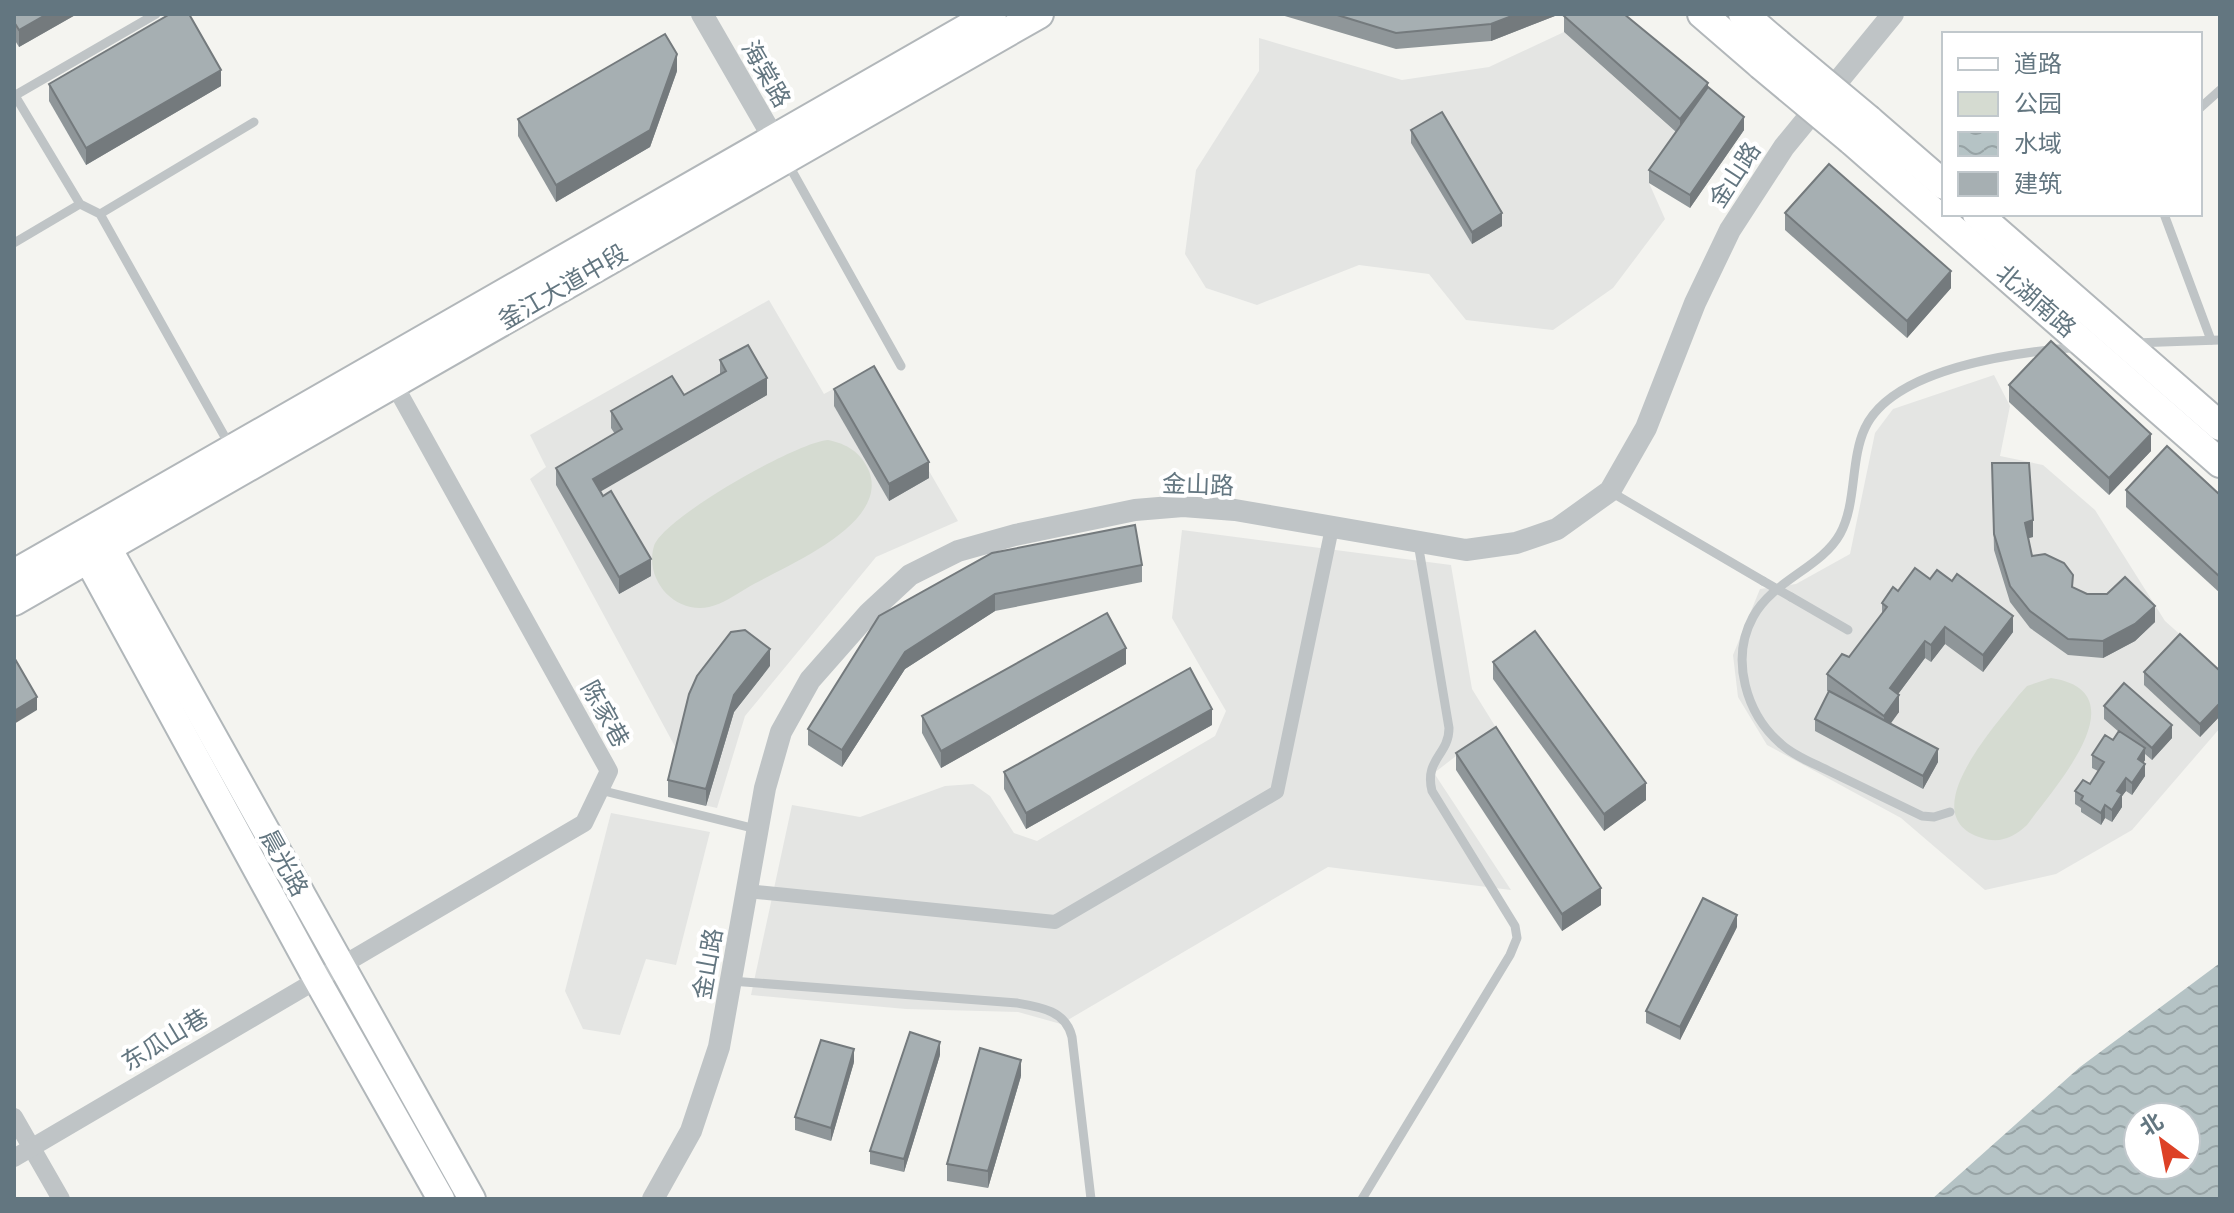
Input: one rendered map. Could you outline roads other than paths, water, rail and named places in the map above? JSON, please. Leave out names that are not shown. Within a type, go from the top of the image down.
[{"type":"main road","name":"釜江大道中段","points":[[92,543],[394,384],[780,149],[992,14]]},
{"type":"main road","name":"釜江大道中段","points":[[92,543],[232,449],[780,149],[1039,14]]},
{"type":"main road","points":[[1702,14],[1770,55],[1860,130],[1942,184]]},
{"type":"main road","points":[[1743,14],[1770,55]]},
{"type":"main road","name":"北湖南路","points":[[1860,130],[1942,202]]},
{"type":"main road","name":"北湖南路","points":[[1958,216],[2106,345],[2220,426]]},
{"type":"main road","name":"北湖南路","points":[[1979,216],[2220,463]]},
{"type":"main road","points":[[14,574],[92,543]]},
{"type":"main road","points":[[14,601],[92,543]]},
{"type":"main road","name":"晨光路","points":[[92,543],[341,964],[472,1199]]},
{"type":"main road","name":"晨光路","points":[[92,543],[316,978],[441,1199]]},
{"type":"street","name":"海棠路","points":[[702,14],[780,149]]},
{"type":"street","name":"金山路","points":[[653,1199],[691,1131],[719,1047],[758,830],[781,732],[810,680],[869,613],[910,575],[958,551],[1015,535],[1135,510],[1183,506],[1235,510],[1466,550],[1516,543],[1557,529],[1610,491],[1646,428],[1695,303],[1730,230],[1784,147],[1893,14]]},
{"type":"street","name":"陈家巷","points":[[341,964],[584,823],[609,771],[394,384]]},
{"type":"street","points":[[747,891],[1055,922],[1277,792],[1332,528]]},
{"type":"street","name":"东瓜山巷","points":[[14,1158],[341,964]]},
{"type":"street","points":[[14,1117],[61,1199]]},
{"type":"lane","points":[[156,14],[14,95],[80,204],[100,214],[232,449]]},
{"type":"lane","points":[[2202,106],[2220,90]]},
{"type":"lane","points":[[100,214],[254,122]]},
{"type":"lane","points":[[780,149],[901,366]]},
{"type":"lane","points":[[14,243],[80,204]]},
{"type":"lane","points":[[1950,812],[1934,817],[1922,816],[1782,745],[1751,703],[1743,677],[1742,649],[1753,618],[1767,598],[1798,570],[1829,549],[1842,531],[1865,428],[1886,400],[1924,379],[2026,351],[2216,340],[2165,216]]},
{"type":"lane","points":[[1610,491],[1848,630]]},
{"type":"lane","points":[[1362,1199],[1510,955],[1517,938],[1515,926],[1432,791],[1429,771],[1449,737],[1449,728],[1418,543]]},
{"type":"lane","points":[[600,790],[758,830]]},
{"type":"lane","points":[[731,981],[1017,1003],[1038,1006],[1062,1016],[1072,1037],[1091,1199]]},
{"type":"water","points":[[2220,963],[2220,1199],[1932,1199],[2080,1067]]}]
